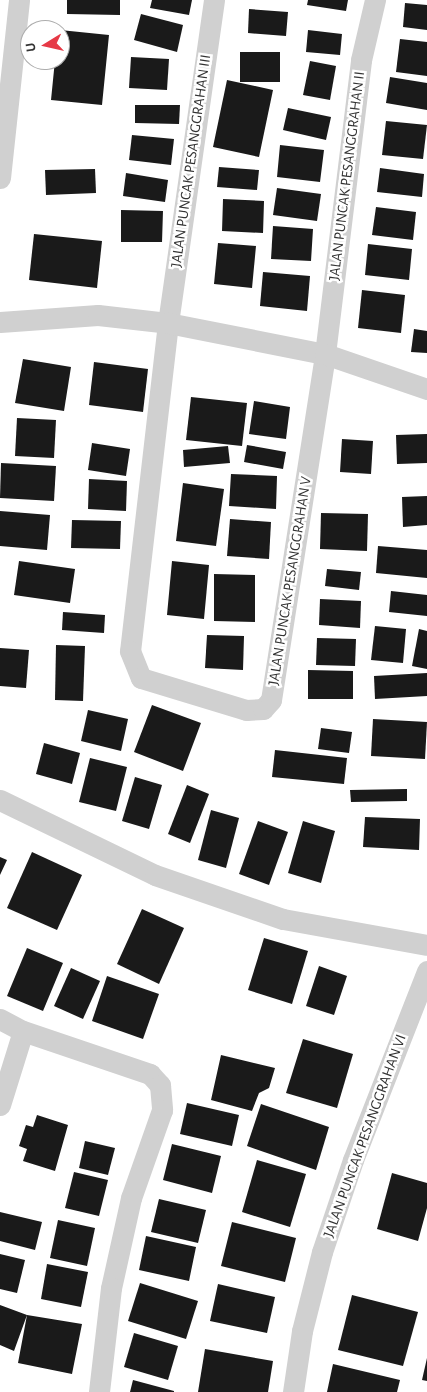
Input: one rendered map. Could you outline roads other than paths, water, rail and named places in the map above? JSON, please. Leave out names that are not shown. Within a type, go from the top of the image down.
[{"type":"street","points":[[0,178],[19,0]]},
{"type":"street","name":"JALAN PUNCAK PESANGGRAHAN III","points":[[168,323],[214,0]]},
{"type":"street","name":"JALAN PUNCAK PESANGGRAHAN II","points":[[325,354],[361,60],[375,0]]},
{"type":"street","points":[[0,322],[98,315],[168,323],[325,354],[427,389]]},
{"type":"street","name":"JALAN PUNCAK PESANGGRAHAN V","points":[[168,323],[130,651],[141,678],[246,710],[263,709],[271,700],[325,354]]},
{"type":"street","points":[[0,800],[155,875],[283,919],[427,945]]},
{"type":"street","name":"JALAN PUNCAK PESANGGRAHAN VI","points":[[293,1392],[302,1331],[322,1252],[353,1160],[427,971]]},
{"type":"street","points":[[0,1019],[23,1031],[150,1074],[160,1085],[162,1110],[131,1198],[112,1288],[99,1392]]},
{"type":"street","points":[[0,1105],[23,1031]]}]
